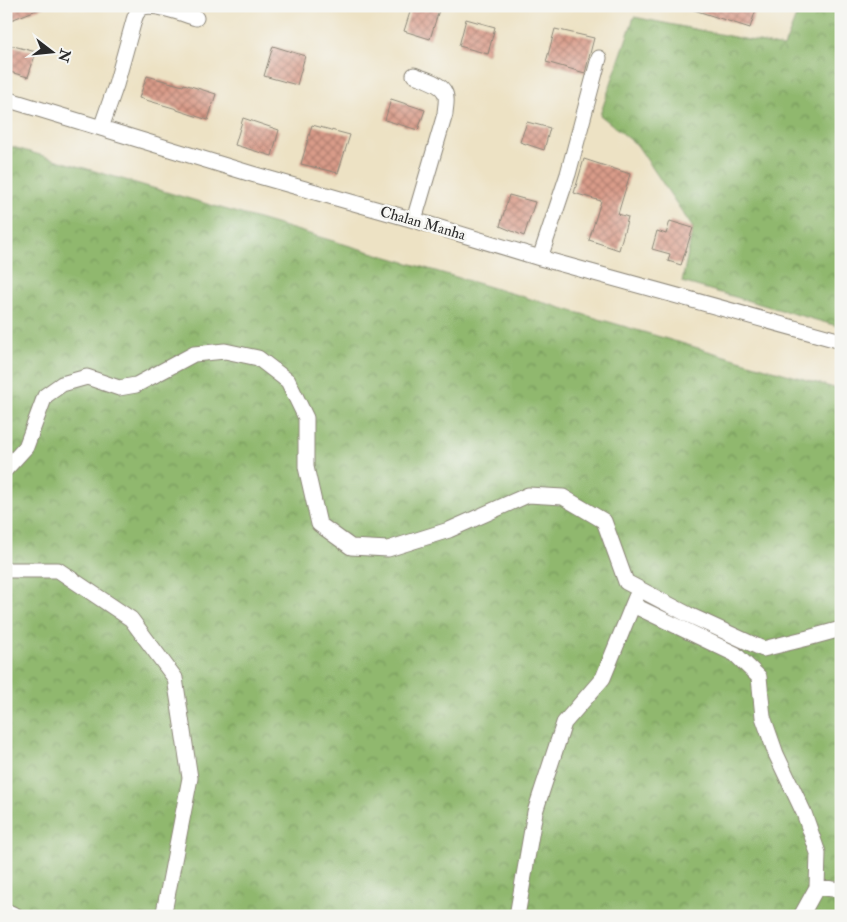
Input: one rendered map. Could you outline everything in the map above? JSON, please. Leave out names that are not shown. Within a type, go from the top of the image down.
[{"type":"street","points":[[101,128],[138,11],[146,6],[156,7],[196,18]]},
{"type":"street","points":[[540,258],[568,174],[599,58]]},
{"type":"street","points":[[414,75],[441,88],[445,93],[446,103],[445,114],[414,220]]},
{"type":"street","name":"Chalan Manha","points":[[6,99],[252,174],[540,258],[841,341]]},
{"type":"street","points":[[6,469],[26,447],[44,396],[62,384],[87,377],[119,388],[136,385],[194,354],[225,350],[258,358],[288,381],[306,418],[306,467],[319,524],[351,547],[388,549],[449,530],[528,495],[563,497],[604,521],[626,582],[689,615],[763,649],[841,628]]},
{"type":"street","points":[[6,570],[58,570],[131,620],[174,678],[190,778],[162,916]]},
{"type":"street","points":[[518,916],[535,812],[564,723],[602,678],[640,589]]},
{"type":"street","points":[[633,605],[735,654],[759,676],[763,717],[776,754],[804,813],[818,852],[817,887],[801,916]]},
{"type":"street","points":[[817,887],[841,890]]},
{"type":"street","points":[[6,911],[17,916]]},
{"type":"green space","points":[[800,6],[841,6],[841,327],[682,282],[693,228],[637,145],[600,115],[634,17],[784,47]]},
{"type":"green space","points":[[6,145],[841,390],[841,916],[6,916]]},
{"type":"building","points":[[6,6],[44,6],[44,7],[6,22]]},
{"type":"building","points":[[412,6],[427,6],[439,10],[430,39],[404,31]]},
{"type":"building","points":[[689,6],[757,6],[750,28],[688,8]]},
{"type":"building","points":[[466,19],[495,27],[488,54],[459,46]]},
{"type":"building","points":[[555,29],[594,38],[585,73],[546,62]]},
{"type":"building","points":[[6,44],[36,52],[28,77],[6,71]]},
{"type":"building","points":[[273,46],[305,56],[297,85],[264,76]]},
{"type":"building","points":[[147,76],[183,86],[184,84],[216,94],[208,120],[139,98]]},
{"type":"building","points":[[391,99],[425,110],[418,130],[385,120]]},
{"type":"building","points":[[243,118],[279,130],[272,156],[235,145]]},
{"type":"building","points":[[527,122],[550,128],[544,150],[520,142]]},
{"type":"building","points":[[312,125],[350,135],[338,173],[301,164]]},
{"type":"building","points":[[584,159],[630,174],[618,214],[628,217],[619,250],[589,240],[601,201],[574,193]]},
{"type":"building","points":[[509,195],[535,202],[524,236],[500,226]]},
{"type":"building","points":[[670,221],[693,228],[681,265],[668,261],[670,254],[652,249],[657,231],[666,234]]}]
